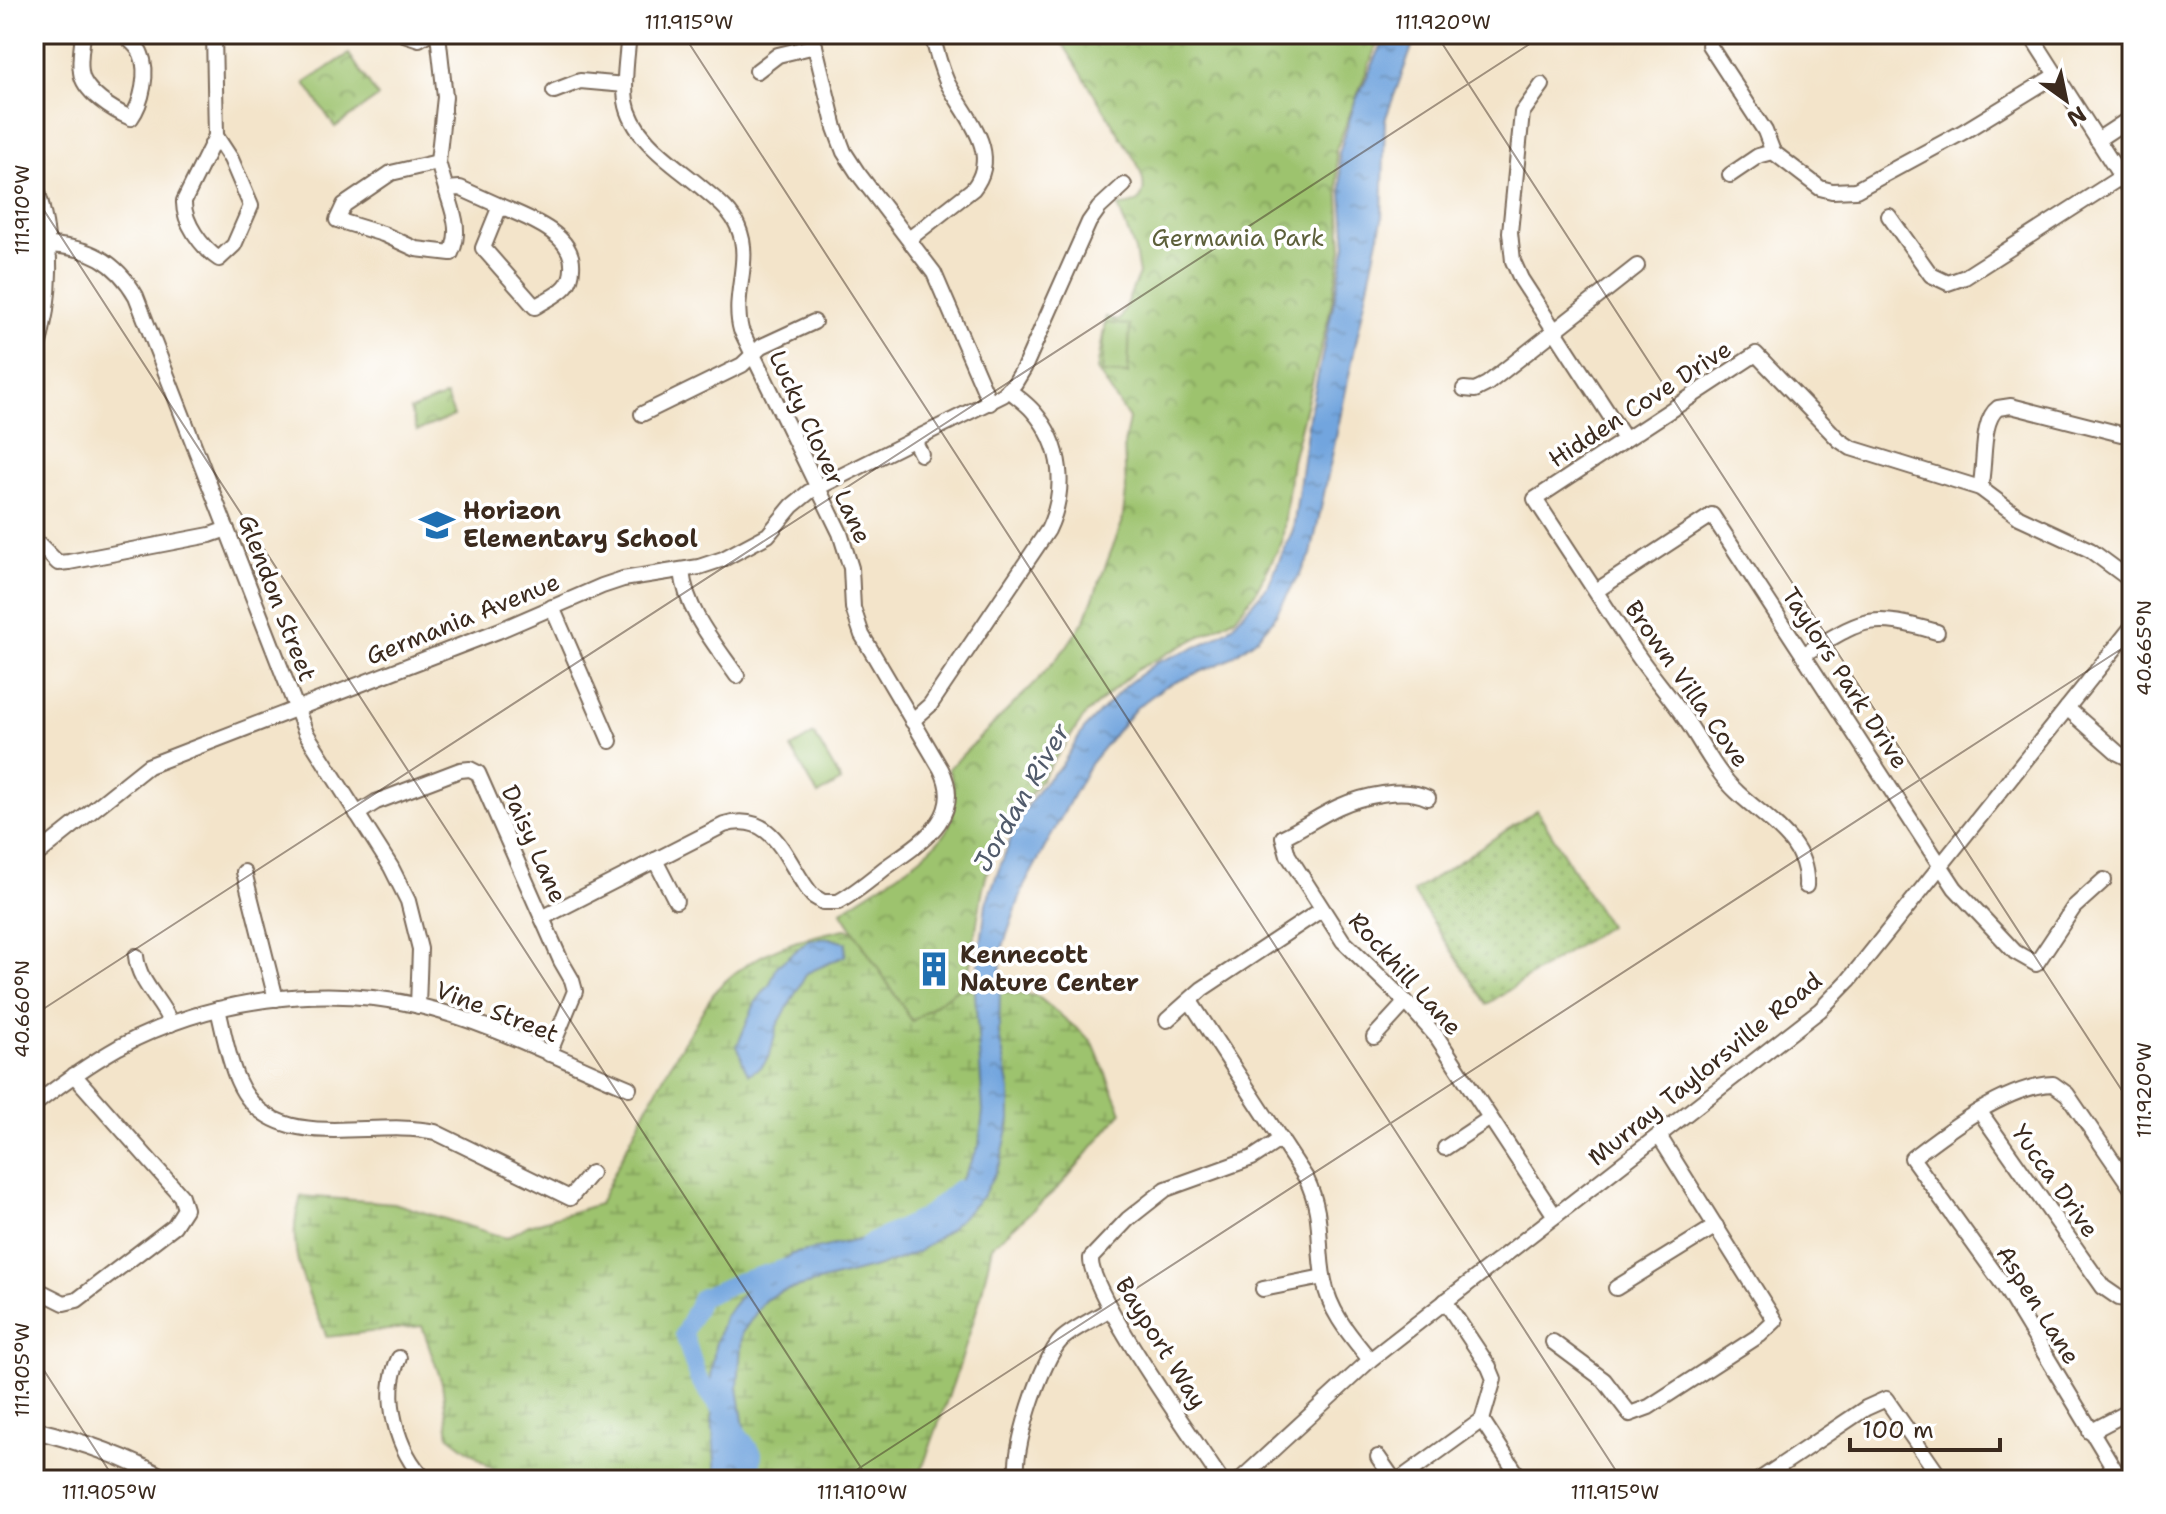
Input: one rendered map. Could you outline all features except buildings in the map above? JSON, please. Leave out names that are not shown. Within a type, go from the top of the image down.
[{"type":"main road","points":[[34,183],[49,245],[47,298],[34,357]]},
{"type":"main road","points":[[34,1430],[84,1443],[133,1462],[167,1480]]},
{"type":"street","points":[[83,34],[80,71],[83,79],[111,107],[131,118],[141,97],[144,66],[140,51],[123,34]]},
{"type":"street","points":[[214,34],[216,136],[184,201],[184,209],[202,244],[219,259],[234,245],[251,206],[231,159],[216,136]]},
{"type":"street","points":[[404,34],[419,39],[427,34]]},
{"type":"street","points":[[438,34],[445,97],[438,162],[457,229],[451,253],[416,249],[383,234],[337,220],[344,205],[391,173],[438,162]]},
{"type":"street","name":"Lucky Clover Lane","points":[[629,34],[625,85],[630,116],[643,136],[724,207],[738,227],[744,254],[737,311],[741,330],[840,533],[848,555],[853,608],[859,628],[947,782],[948,797],[945,812],[927,836],[838,902],[823,902],[813,896],[774,837],[753,823],[724,825],[655,860]]},
{"type":"street","points":[[909,239],[973,189],[985,164],[981,140],[947,81],[932,34]]},
{"type":"street","points":[[2030,34],[2132,194]]},
{"type":"street","points":[[757,71],[778,55],[813,40],[844,152],[934,273],[990,403]]},
{"type":"street","points":[[1709,45],[1765,131],[1773,152],[1787,160],[1812,183],[1826,190],[1849,191],[1879,180],[2056,75]]},
{"type":"street","points":[[554,91],[580,81],[625,85]]},
{"type":"street","points":[[1542,85],[1522,113],[1510,232],[1513,261],[1521,279],[1625,439]]},
{"type":"street","points":[[2097,140],[2132,117]]},
{"type":"street","points":[[1730,175],[1758,156],[1773,152]]},
{"type":"street","points":[[1889,216],[1931,275],[1948,283],[1965,277],[2121,177]]},
{"type":"street","name":"Germania Avenue","points":[[34,857],[148,766],[498,631],[613,582],[682,571],[723,559],[756,543],[772,531],[796,502],[817,487],[990,403],[1009,390],[1024,368],[1089,222],[1124,185]]},
{"type":"street","points":[[446,189],[460,188],[500,206],[549,230],[570,250],[569,282],[535,307],[483,248],[500,206]]},
{"type":"street","name":"Glendon Street","points":[[49,245],[70,246],[91,252],[115,268],[131,288],[145,315],[312,746],[398,878],[412,912],[420,949],[418,1006]]},
{"type":"street","points":[[1464,389],[1475,390],[1487,384],[1637,266]]},
{"type":"street","points":[[642,414],[742,365],[762,346],[814,322]]},
{"type":"street","name":"Hidden Cove Drive","points":[[1535,499],[1756,354],[1839,440],[1851,448],[1980,488],[2019,517],[2090,550],[2132,581]]},
{"type":"street","points":[[912,721],[930,705],[1048,530],[1056,512],[1061,477],[1054,445],[1036,416],[1009,390]]},
{"type":"street","points":[[1980,488],[1987,420],[2002,406],[2121,434]]},
{"type":"street","points":[[914,440],[921,454]]},
{"type":"street","name":"Brown Villa Cove","points":[[1535,499],[1724,778],[1770,819],[1802,855],[1807,870],[1806,886]]},
{"type":"street","name":"Taylors Park Drive","points":[[1596,591],[1712,515],[1955,888],[2015,952],[2036,964],[2074,907],[2104,880]]},
{"type":"street","points":[[34,539],[58,563],[210,535],[227,529]]},
{"type":"street","points":[[682,571],[684,587],[694,612],[737,676]]},
{"type":"street","points":[[552,607],[610,741]]},
{"type":"street","points":[[1804,654],[1850,627],[1873,620],[1890,619],[1937,632]]},
{"type":"street","name":"Murray Taylorsville Road","points":[[1250,1476],[1370,1360],[1820,1010],[1849,980],[2132,627]]},
{"type":"street","points":[[2067,708],[2118,753],[2132,760]]},
{"type":"street","name":"Daisy Lane","points":[[357,814],[373,803],[460,770],[475,769],[575,991],[549,1054]]},
{"type":"street","name":"Rockhill Lane","points":[[1428,798],[1417,793],[1401,792],[1357,800],[1339,807],[1283,837],[1288,855],[1343,941],[1437,1037],[1555,1216]]},
{"type":"street","points":[[542,918],[655,860],[676,901]]},
{"type":"street","points":[[244,872],[276,999]]},
{"type":"street","points":[[1167,1020],[1202,989],[1321,910]]},
{"type":"street","points":[[136,956],[139,974],[163,1005],[171,1024]]},
{"type":"street","name":"Vine Street","points":[[34,1105],[121,1046],[171,1024],[218,1009],[276,999],[345,997],[418,1006],[469,1022],[629,1088]]},
{"type":"street","points":[[1190,1001],[1306,1178],[1318,1207],[1323,1277],[1336,1315],[1370,1360]]},
{"type":"street","points":[[1374,1037],[1406,1002]]},
{"type":"street","points":[[218,1009],[238,1081],[256,1108],[274,1120],[301,1128],[415,1128],[435,1132],[570,1198],[591,1173]]},
{"type":"street","points":[[34,1288],[60,1302],[77,1300],[174,1226],[185,1209],[181,1196],[74,1075]]},
{"type":"street","points":[[1980,1112],[1998,1101],[2032,1088],[2053,1084],[2060,1087],[2132,1189]]},
{"type":"street","name":"Aspen Lane","points":[[1980,1112],[1912,1158],[1998,1277],[2121,1480]]},
{"type":"street","name":"Yucca Drive","points":[[1980,1112],[2103,1287],[2119,1298],[2132,1300]]},
{"type":"street","points":[[1445,1148],[1490,1118]]},
{"type":"street","points":[[1553,1342],[1604,1380],[1630,1414],[1649,1407],[1760,1335],[1775,1321],[1659,1136]]},
{"type":"street","name":"Bayport Way","points":[[1221,1480],[1110,1309],[1092,1272],[1091,1258],[1151,1199],[1166,1189],[1252,1158],[1281,1139]]},
{"type":"street","points":[[1616,1288],[1716,1226]]},
{"type":"street","points":[[1263,1289],[1323,1277]]},
{"type":"street","points":[[1378,1457],[1397,1480],[1482,1420],[1492,1385],[1492,1373],[1445,1301]]},
{"type":"street","points":[[1018,1480],[1016,1463],[1028,1413],[1040,1378],[1057,1346],[1062,1339],[1110,1309]]},
{"type":"street","points":[[399,1358],[390,1385],[398,1436],[406,1456],[426,1480]]},
{"type":"street","points":[[1759,1480],[1866,1408],[1886,1399],[1942,1480]]},
{"type":"street","points":[[2090,1432],[2132,1410]]},
{"type":"street","points":[[1482,1420],[1521,1480]]},
{"type":"green space","name":"Germania Park","points":[[1057,34],[1381,34],[1336,150],[1342,249],[1329,316],[1292,461],[1282,542],[1255,593],[1235,618],[1136,670],[1086,714],[994,847],[983,888],[967,982],[912,1021],[841,911],[913,863],[946,831],[954,800],[948,769],[1065,649],[1085,619],[1122,523],[1126,492],[1124,445],[1129,419],[1097,370],[1106,317],[1116,321],[1120,319],[1139,274],[1135,251],[1118,206],[1135,202],[1143,193],[1144,186],[1137,163]]},
{"type":"green space","points":[[349,54],[378,97],[335,127],[305,83]]},
{"type":"green space","points":[[1105,323],[1130,325],[1128,374],[1102,373]]},
{"type":"green space","points":[[446,396],[454,416],[417,431],[410,410]]},
{"type":"green space","points":[[814,734],[841,781],[818,795],[791,748]]},
{"type":"green space","points":[[1537,810],[1608,926],[1487,1004],[1413,892]]},
{"type":"green space","points":[[845,929],[884,936],[930,990],[968,987],[1037,996],[1092,1041],[1122,1112],[1061,1185],[992,1246],[981,1296],[960,1364],[918,1480],[507,1480],[449,1436],[442,1383],[422,1326],[327,1337],[297,1256],[295,1223],[301,1196],[394,1203],[506,1238],[529,1225],[599,1204],[656,1090],[719,987],[765,954]]},
{"type":"water","points":[[1387,34],[1417,34],[1385,120],[1382,220],[1311,555],[1272,621],[1255,640],[1228,660],[1164,687],[1136,708],[1090,764],[1024,886],[1001,952],[999,1034],[1010,1090],[1010,1120],[1001,1161],[983,1196],[951,1228],[918,1252],[883,1265],[780,1292],[765,1300],[742,1333],[738,1387],[745,1434],[746,1480],[716,1480],[710,1384],[715,1346],[724,1317],[751,1282],[792,1254],[896,1232],[940,1205],[963,1177],[979,1146],[983,1111],[975,992],[986,903],[1018,820],[1042,785],[1061,766],[1084,729],[1126,685],[1156,663],[1201,645],[1229,629],[1268,586],[1293,530],[1309,417],[1346,245],[1339,153],[1355,102]]},
{"type":"water","points":[[829,938],[846,943],[845,956],[807,973],[777,1026],[770,1055],[762,1066],[749,1074],[737,1046],[755,1003],[770,984],[777,966],[809,940]]},
{"type":"waterway","name":"Jordan River","points":[[868,1244],[925,1217],[958,1189]]},
{"type":"waterway","name":"Jordan River","points":[[750,1480],[753,1454],[698,1378],[684,1334],[701,1298],[738,1282],[786,1268]]},
{"type":"place","name":"Horizon Elementary School","points":[[437,525]]},
{"type":"place","name":"Kennecott Nature Center","points":[[934,969]]}]
